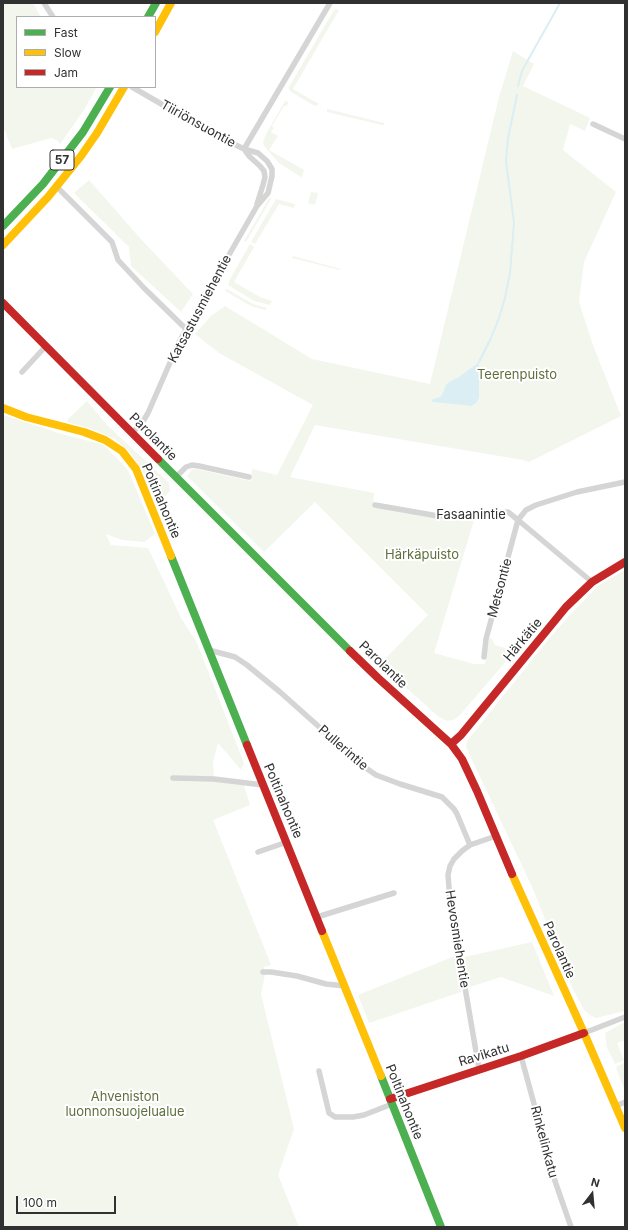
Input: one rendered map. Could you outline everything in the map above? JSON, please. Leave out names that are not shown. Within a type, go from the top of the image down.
[{"type":"main road","points":[[149,16],[156,3]]},
{"type":"main road","points":[[156,30],[171,3]]},
{"type":"main road","name":"57","points":[[3,226],[56,168],[83,132],[109,88]]},
{"type":"main road","name":"57","points":[[3,245],[57,187],[81,156],[97,133],[123,88]]},
{"type":"main road","name":"Parolantie","points":[[3,302],[176,478],[378,678],[451,744],[462,759],[477,791],[625,1128]]},
{"type":"main road","name":"Poltinahontie","points":[[3,408],[84,432],[114,444],[129,459],[136,469],[441,1227]]},
{"type":"main road","name":"Härkätie","points":[[451,744],[566,608],[592,582],[625,562]]},
{"type":"main road","name":"Ravikatu","points":[[391,1101],[584,1033]]},
{"type":"street","points":[[44,3],[52,16]]},
{"type":"street","points":[[244,149],[330,3]]},
{"type":"street","name":"Tiiriönsuontie","points":[[134,88],[208,131],[244,149]]},
{"type":"street","points":[[593,124],[625,140]]},
{"type":"street","name":"Katsastusmiehentie","points":[[244,149],[264,171],[265,177],[257,206]]},
{"type":"street","name":"Katsastusmiehentie","points":[[132,433],[142,423],[148,413],[186,329],[257,206],[268,193],[272,179],[272,169],[263,157],[254,151],[244,149]]},
{"type":"street","points":[[57,187],[112,242],[118,260],[186,329]]},
{"type":"street","points":[[22,372],[46,346]]},
{"type":"street","points":[[176,478],[186,467],[192,465],[249,477]]},
{"type":"street","points":[[592,582],[518,520],[526,510],[536,505],[577,492],[625,482]]},
{"type":"street","name":"Fasaanintie","points":[[375,505],[438,516],[508,512],[518,520]]},
{"type":"street","name":"Metsontie","points":[[484,657],[486,639],[518,520]]},
{"type":"street","name":"Pullerintie","points":[[209,650],[235,657],[247,665],[280,692],[363,766],[376,775],[442,797],[457,814],[470,845]]},
{"type":"street","points":[[173,778],[214,779],[263,785]]},
{"type":"street","name":"Hevosmiehentie","points":[[479,1069],[450,900],[448,875],[450,866],[454,859],[470,845],[496,836]]},
{"type":"street","points":[[258,852],[287,842]]},
{"type":"street","points":[[316,917],[394,893]]},
{"type":"street","points":[[263,972],[297,976],[326,984],[345,986]]},
{"type":"street","points":[[584,1033],[625,1017]]},
{"type":"street","name":"Rinkelinkatu","points":[[521,1056],[555,1181],[571,1227]]},
{"type":"street","points":[[319,1071],[329,1113],[334,1117],[353,1117],[364,1115],[391,1101]]},
{"type":"street","points":[[616,1106],[625,1102]]},
{"type":"green space","points":[[3,3],[33,3],[40,16],[16,16],[16,88],[96,88],[84,110],[60,144],[57,140],[51,138],[12,149],[3,126]]},
{"type":"green space","points":[[336,9],[339,10],[293,89],[319,104],[315,106],[291,92],[289,87]]},
{"type":"green space","name":"Teerenpuisto","points":[[513,51],[534,64],[523,86],[590,118],[585,131],[570,124],[563,150],[616,192],[584,262],[579,302],[593,345],[621,416],[529,462],[315,425],[290,477],[374,493],[373,506],[441,518],[474,520],[434,653],[474,664],[485,664],[489,638],[492,639],[495,645],[515,651],[459,716],[453,720],[447,721],[439,717],[381,663],[428,615],[315,502],[264,552],[187,476],[193,469],[251,481],[252,469],[277,475],[313,405],[219,353],[195,334],[211,316],[225,306],[312,359],[430,384],[499,97]]},
{"type":"green space","points":[[285,101],[289,102],[286,106],[284,106],[272,126],[274,128],[271,132],[278,136],[269,150],[304,170],[302,177],[279,163],[264,146],[263,142]]},
{"type":"green space","points":[[327,109],[384,123],[384,125],[327,112]]},
{"type":"green space","points":[[89,180],[139,237],[193,294],[181,312],[131,266],[129,247],[74,193]]},
{"type":"green space","points":[[311,192],[318,193],[315,205],[308,203]]},
{"type":"green space","points":[[270,197],[271,199],[246,242],[244,241]]},
{"type":"green space","points":[[276,199],[295,204],[294,208],[279,204],[255,244],[251,242]]},
{"type":"green space","points":[[250,244],[254,247],[234,282],[260,297],[272,301],[270,305],[254,301],[228,285]]},
{"type":"green space","points":[[293,256],[341,269],[292,258]]},
{"type":"green space","points":[[226,289],[253,304],[267,308],[265,310],[251,306],[227,292],[225,290]]},
{"type":"green space","points":[[87,401],[107,425],[169,483],[170,491],[162,500],[159,500],[150,480],[148,480],[130,452],[115,439],[89,428],[67,422],[68,419]]},
{"type":"green space","name":"Ahveniston luonnonsuojelualue","points":[[3,415],[62,434],[104,445],[128,470],[155,534],[144,542],[122,540],[106,534],[111,545],[148,548],[181,618],[197,643],[244,763],[241,770],[218,743],[213,762],[214,778],[243,782],[250,805],[213,820],[271,965],[264,967],[265,974],[261,994],[294,1129],[278,1175],[299,1227],[3,1227]]},
{"type":"green space","points":[[625,570],[625,1011],[596,1018],[584,1010],[572,987],[533,889],[466,747],[467,741],[548,640],[570,615],[598,586]]},
{"type":"green space","points":[[532,942],[554,996],[501,977],[470,987],[465,957]]},
{"type":"green space","points":[[455,956],[461,992],[369,1023],[358,995]]},
{"type":"green space","points":[[625,1022],[625,1040],[617,1043],[624,1060],[615,1064],[607,1048],[605,1033]]},
{"type":"green space","points":[[625,1063],[625,1091],[616,1068],[617,1066]]},
{"type":"shaded area","points":[[479,362],[479,398],[476,403],[471,406],[433,402],[431,400],[440,397],[446,385]]},
{"type":"waterway","points":[[518,86],[522,71],[560,3]]},
{"type":"waterway","points":[[479,362],[499,318],[510,273],[514,223],[506,161],[508,138],[517,95]]},
{"type":"traffic: fast","points":[[149,16],[156,3]]},
{"type":"traffic: fast","points":[[3,226],[43,184],[83,132],[109,88]]},
{"type":"traffic: fast","points":[[158,459],[350,651]]},
{"type":"traffic: fast","points":[[171,556],[247,745]]},
{"type":"traffic: fast","points":[[381,1076],[441,1227]]},
{"type":"traffic: slow","points":[[156,30],[171,3]]},
{"type":"traffic: slow","points":[[3,245],[48,197],[81,156],[97,133],[123,88]]},
{"type":"traffic: slow","points":[[3,408],[26,417],[84,432],[105,440],[122,451],[136,469],[171,556]]},
{"type":"traffic: slow","points":[[512,874],[625,1128]]},
{"type":"traffic: slow","points":[[322,931],[381,1076]]},
{"type":"traffic: jam","points":[[3,303],[158,459]]},
{"type":"traffic: jam","points":[[451,744],[461,735],[566,607],[592,582],[625,562]]},
{"type":"traffic: jam","points":[[350,651],[451,744],[462,759],[512,874]]},
{"type":"traffic: jam","points":[[247,745],[322,931]]},
{"type":"traffic: jam","points":[[390,1099],[521,1056],[584,1033]]},
{"type":"park label","name":"Härkäpuisto","points":[[422,555]]}]
